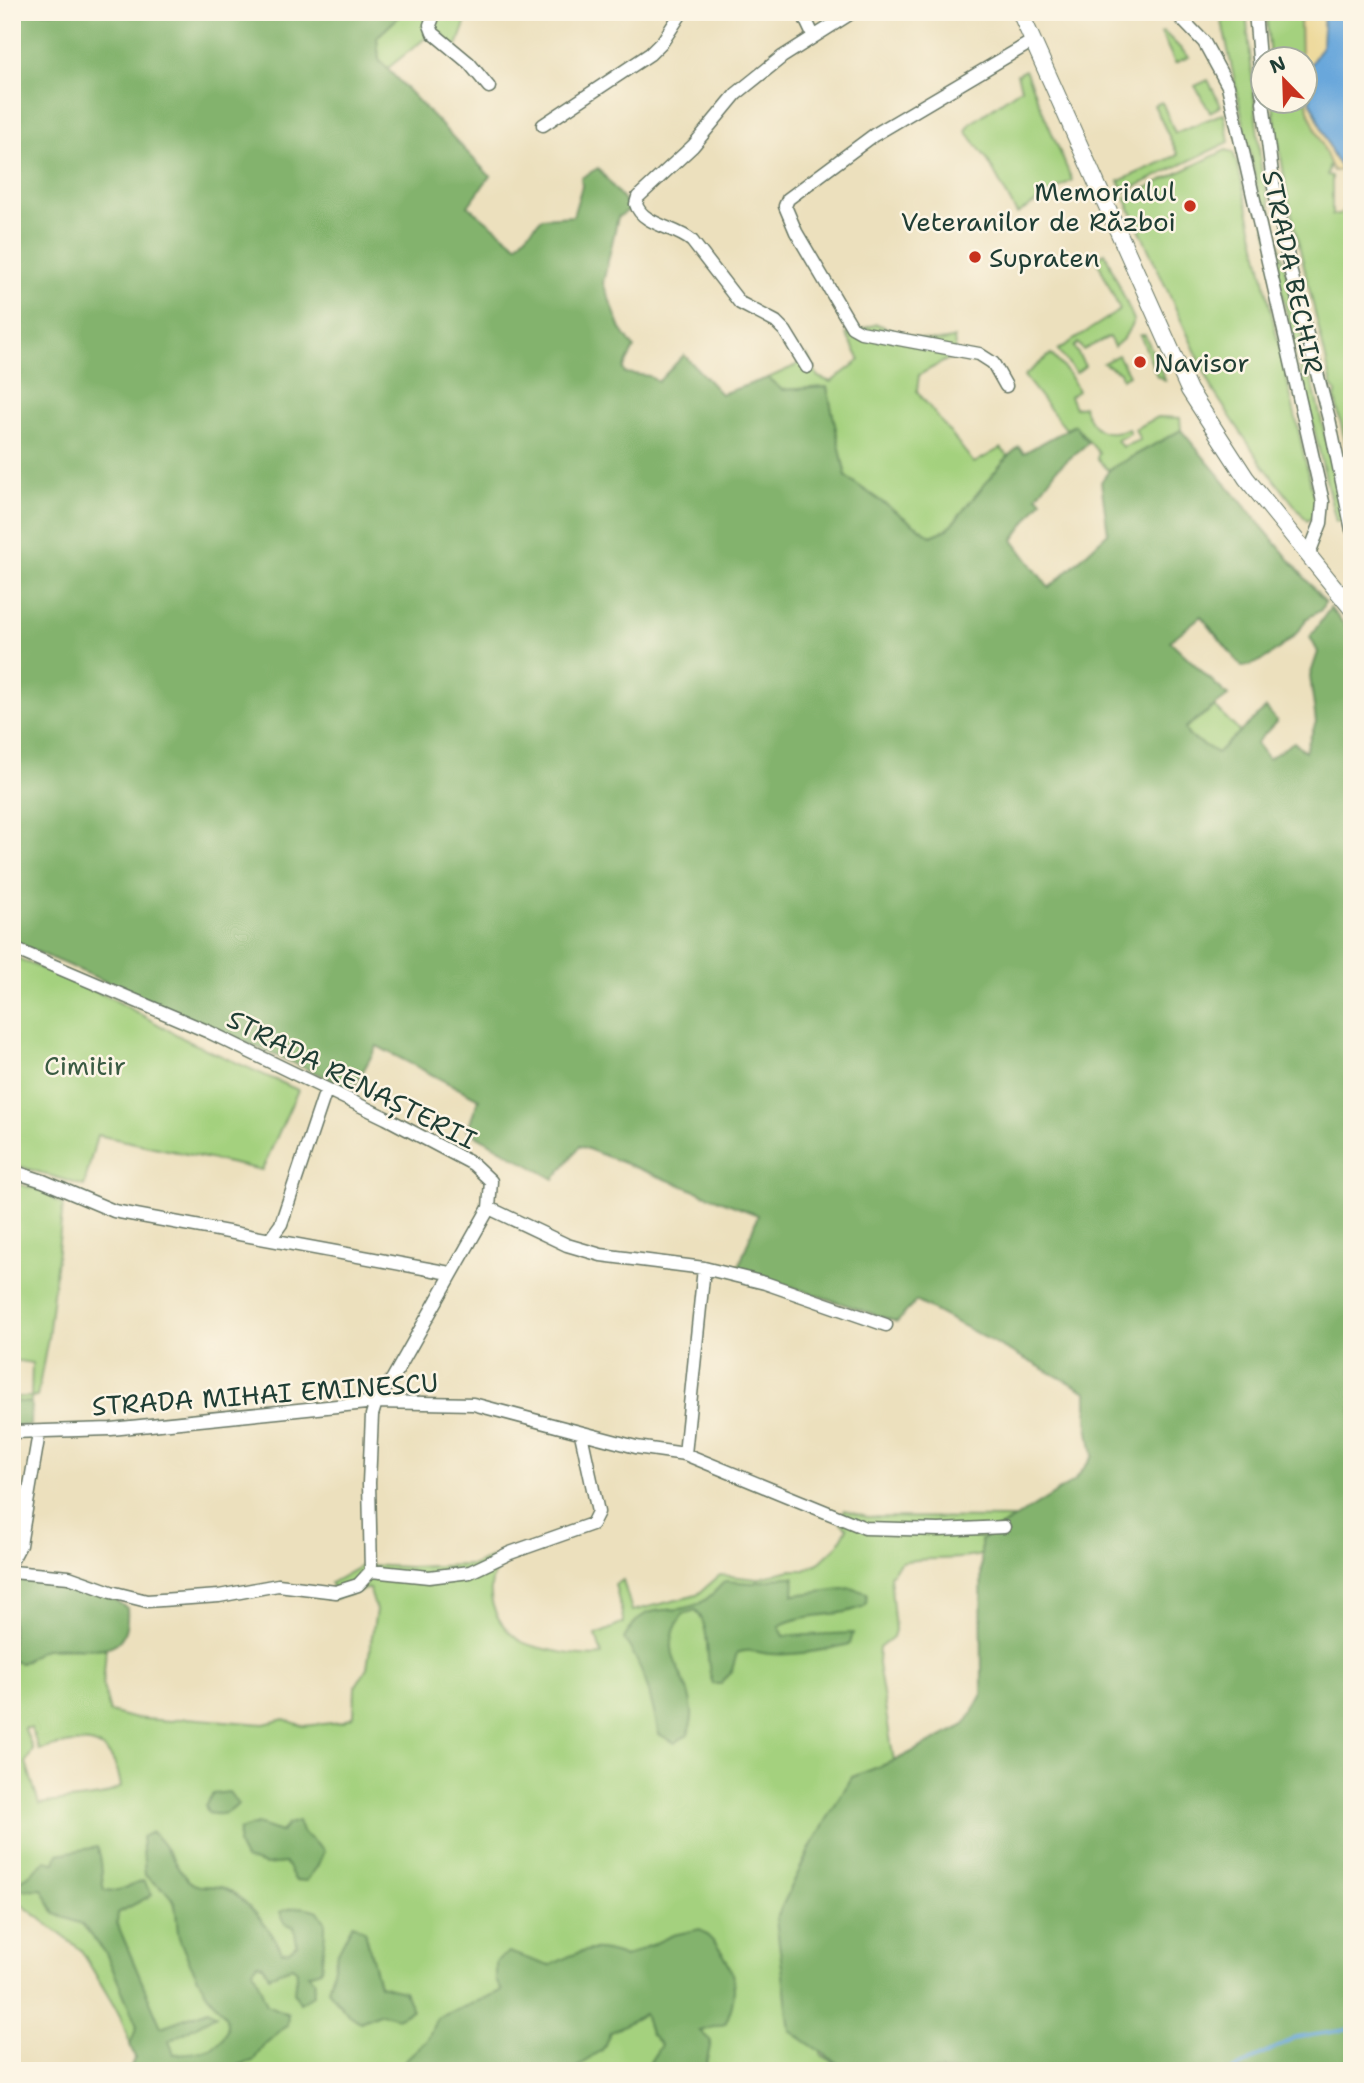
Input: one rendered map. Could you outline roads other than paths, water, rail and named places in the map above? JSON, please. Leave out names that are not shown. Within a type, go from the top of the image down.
[{"type":"main road","points":[[1020,12],[1189,390],[1246,478],[1352,609]]},
{"type":"street","points":[[435,12],[430,25],[433,33],[468,63],[489,87]]},
{"type":"street","points":[[543,125],[650,54],[682,12]]},
{"type":"street","points":[[802,12],[813,35]]},
{"type":"street","points":[[807,367],[785,331],[768,317],[740,303],[692,240],[645,217],[636,204],[638,197],[693,146],[736,94],[813,35],[853,12]]},
{"type":"street","name":"STRADA BECHIR","points":[[1175,12],[1204,41],[1228,86],[1323,502],[1321,523],[1308,556]]},
{"type":"street","points":[[1255,12],[1258,46]]},
{"type":"street","points":[[1006,386],[993,363],[979,354],[861,332],[852,327],[796,232],[785,206],[788,199],[874,135],[1033,41]]},
{"type":"street","points":[[1265,116],[1273,182],[1290,272],[1329,419],[1352,530]]},
{"type":"street","name":"STRADA RENAȘTERII","points":[[12,947],[209,1032],[386,1118],[485,1172],[491,1181],[489,1208]]},
{"type":"street","points":[[271,1238],[281,1224],[326,1090]]},
{"type":"street","points":[[12,1171],[114,1211],[450,1273]]},
{"type":"street","points":[[12,1572],[69,1577],[111,1592],[148,1601],[219,1596],[278,1585],[336,1592],[358,1586],[371,1571],[369,1483],[376,1402],[393,1377],[489,1208],[567,1245],[601,1255],[704,1268],[765,1283],[886,1325]]},
{"type":"street","points":[[685,1454],[704,1268]]},
{"type":"street","points":[[393,1377],[402,1402]]},
{"type":"street","name":"STRADA MIHAI EMINESCU","points":[[12,1432],[111,1429],[376,1402],[473,1404],[636,1447],[685,1454],[865,1528],[939,1530],[1004,1527]]},
{"type":"street","points":[[12,1560],[20,1545],[39,1433]]},
{"type":"street","points":[[371,1571],[429,1577],[470,1572],[510,1553],[587,1528],[598,1512],[581,1434]]},
{"type":"water","points":[[1324,12],[1352,12],[1352,209],[1343,170],[1334,158],[1317,116],[1318,52],[1322,46]]},
{"type":"waterway","points":[[1232,2071],[1294,2038],[1352,2029]]},
{"type":"place","name":"Memorialul Veteranilor de Război","points":[[1190,206]]},
{"type":"place","name":"Supraten","points":[[975,257]]},
{"type":"place","name":"Navisor","points":[[1140,362]]},
{"type":"park label","name":"Cimitir","points":[[85,1065]]}]
